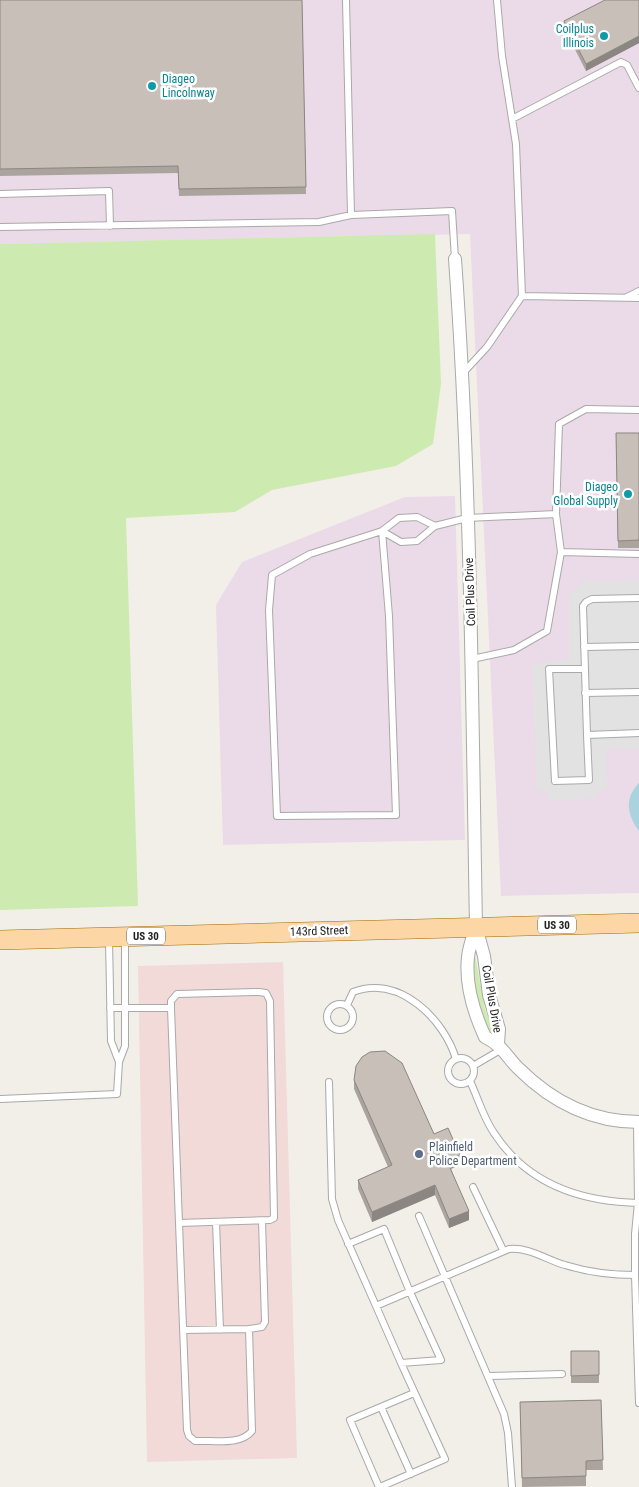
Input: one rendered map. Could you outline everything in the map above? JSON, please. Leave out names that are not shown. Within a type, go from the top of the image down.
[{"type":"main road","name":"143rd Street","points":[[0,940],[639,923]]},
{"type":"street","name":"Coil Plus Drive","points":[[455,259],[463,373],[468,518],[476,926],[484,956],[489,995],[499,1029],[500,1046]]},
{"type":"street","name":"Coil Plus Drive","points":[[476,926],[468,957],[472,1004],[485,1037],[500,1046],[517,1067],[542,1090],[574,1109],[601,1118],[638,1122]]},
{"type":"lane","points":[[346,0],[351,215]]},
{"type":"lane","points":[[463,373],[487,347],[522,296],[516,144],[502,56],[497,0]]},
{"type":"lane","points":[[512,119],[621,62],[627,64],[639,88]]},
{"type":"lane","points":[[0,194],[109,191],[110,226]]},
{"type":"lane","points":[[0,227],[319,222],[351,215],[452,212],[455,259]]},
{"type":"lane","points":[[626,298],[639,290]]},
{"type":"lane","points":[[522,296],[639,298]]},
{"type":"lane","points":[[472,659],[514,650],[547,631],[561,552],[556,514],[559,424],[586,409],[639,410]]},
{"type":"lane","points":[[382,531],[401,542],[417,541],[435,526],[468,518],[556,514]]},
{"type":"lane","points":[[382,531],[389,616],[396,815],[277,816],[269,610],[272,575],[310,554],[382,531],[399,518],[417,517],[435,526]]},
{"type":"lane","points":[[561,552],[639,554]]},
{"type":"lane","points":[[584,669],[549,669],[555,781],[589,780],[583,606],[586,602],[592,600],[639,598]]},
{"type":"lane","points":[[584,647],[639,646]]},
{"type":"lane","points":[[585,693],[639,692]]},
{"type":"lane","points":[[587,735],[639,733]]},
{"type":"lane","points":[[0,1099],[117,1094],[119,1062],[126,1046],[125,1008],[117,937]]},
{"type":"lane","points":[[117,937],[110,1008],[111,1041],[119,1062]]},
{"type":"lane","points":[[347,1005],[353,992],[368,988],[394,992],[408,998],[439,1022],[456,1059]]},
{"type":"lane","points":[[180,1223],[270,1220],[275,1212],[269,996],[260,992],[178,994],[170,1001],[187,1430],[189,1436],[195,1441],[239,1440],[247,1437],[252,1431],[250,1329]]},
{"type":"lane","points":[[334,1004],[347,1005],[353,1016],[351,1024],[344,1030],[335,1029],[326,1019],[328,1010],[334,1004]]},
{"type":"lane","points":[[110,1008],[171,1008]]},
{"type":"lane","points":[[473,1066],[500,1046]]},
{"type":"lane","points":[[470,1081],[458,1084],[448,1077],[449,1064],[456,1059],[465,1059],[473,1066],[474,1073],[470,1081],[483,1114],[493,1132],[520,1164],[538,1178],[558,1189],[584,1197],[639,1203]]},
{"type":"lane","points":[[329,1082],[332,1199],[348,1244],[445,1459],[380,1487],[350,1420],[414,1393]]},
{"type":"lane","points":[[638,1122],[639,1203],[635,1275],[639,1403]]},
{"type":"lane","points":[[473,1187],[503,1250]]},
{"type":"lane","points":[[419,1216],[504,1414],[508,1433],[512,1487]]},
{"type":"lane","points":[[183,1330],[258,1329],[265,1322],[262,1220]]},
{"type":"lane","points":[[216,1222],[220,1330]]},
{"type":"lane","points":[[348,1244],[384,1229],[441,1360],[401,1363]]},
{"type":"lane","points":[[376,1306],[503,1250],[517,1248],[524,1249],[565,1266],[593,1272],[635,1275]]},
{"type":"lane","points":[[489,1376],[562,1374]]},
{"type":"lane","points":[[381,1407],[410,1474]]},
{"type":"shaded area","points":[[0,0],[639,0],[639,893],[501,896],[470,234],[0,244]]},
{"type":"shaded area","points":[[455,496],[465,840],[223,845],[216,605],[242,562],[405,497]]},
{"type":"shaded area","points":[[639,580],[639,748],[606,749],[607,789],[596,791],[596,798],[548,801],[547,790],[537,790],[532,664],[569,660],[569,596],[583,581]]},
{"type":"shaded area","points":[[283,962],[297,1458],[147,1462],[138,966]]},
{"type":"green space","points":[[435,234],[441,384],[433,444],[396,466],[272,490],[235,512],[126,518],[138,906],[0,910],[0,244]]},
{"type":"green space","points":[[475,955],[485,1009],[494,1032],[492,1036],[476,997],[473,975]]},
{"type":"water","points":[[639,783],[639,831],[630,813],[629,801]]},
{"type":"building","name":"Diageo Lincolnway","points":[[0,0],[302,0],[306,187],[179,189],[178,166],[0,169]]},
{"type":"building","name":"Coilplus Illinois","points":[[605,0],[639,0],[639,36],[586,64],[564,21]]},
{"type":"building","name":"Diageo Global Supply","points":[[616,433],[639,433],[639,540],[618,541]]},
{"type":"building","name":"Plainfield Police Department","points":[[385,1051],[402,1063],[434,1134],[448,1128],[460,1155],[447,1161],[469,1211],[449,1219],[435,1185],[372,1212],[358,1180],[392,1165],[354,1080],[356,1066],[362,1057],[370,1052]]},
{"type":"building","points":[[571,1351],[599,1351],[599,1375],[571,1376]]},
{"type":"building","points":[[601,1400],[603,1460],[586,1461],[586,1476],[522,1478],[520,1402]]},
{"type":"place","name":"Coilplus Illinois","points":[[604,36]]},
{"type":"place","name":"Diageo Lincolnway","points":[[152,86]]},
{"type":"place","name":"Diageo Global Supply","points":[[628,494]]},
{"type":"place","name":"Plainfield Police Department","points":[[419,1154]]}]
